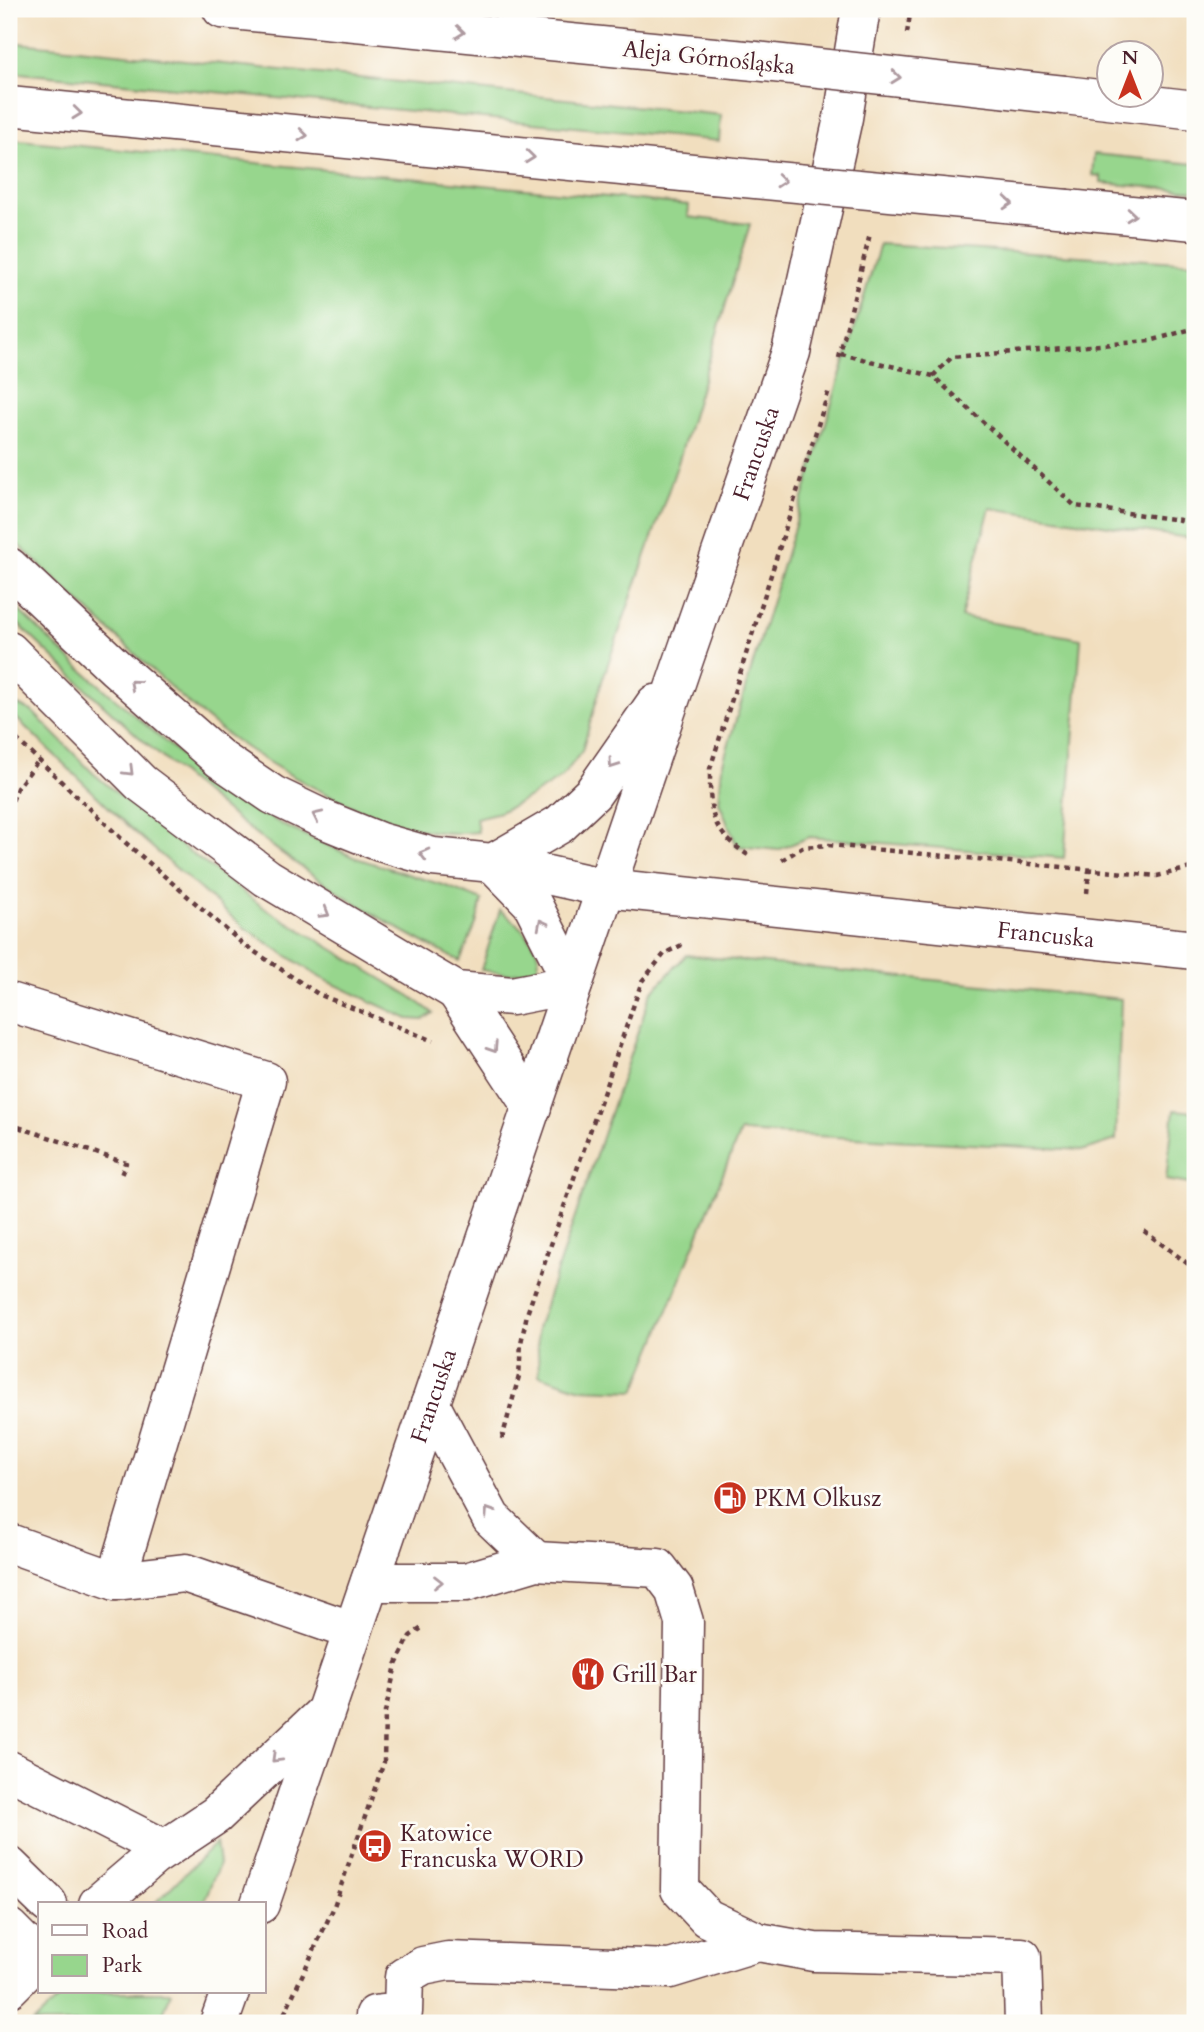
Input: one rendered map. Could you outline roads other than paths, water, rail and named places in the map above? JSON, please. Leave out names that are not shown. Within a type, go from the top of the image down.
[{"type":"main road","name":"Aleja Górnośląska","points":[[222,9],[755,61],[1195,110]]},
{"type":"main road","name":"Francuska","points":[[261,1902],[791,352],[843,118],[862,9]]},
{"type":"main road","points":[[9,106],[1195,221]]},
{"type":"main road","points":[[9,567],[116,668],[220,759],[273,795],[380,842],[433,857],[493,863],[606,888]]},
{"type":"main road","points":[[10,653],[141,783],[267,878],[456,991],[512,996],[573,984],[531,902],[493,863]]},
{"type":"main road","points":[[493,863],[560,824],[593,793],[681,668]]},
{"type":"main road","name":"Francuska","points":[[606,888],[1195,950]]},
{"type":"main road","points":[[456,991],[531,1107]]},
{"type":"main road","points":[[9,1002],[266,1081],[116,1581]]},
{"type":"main road","points":[[430,1404],[491,1518],[536,1561]]},
{"type":"main road","points":[[9,1543],[116,1581],[185,1573],[353,1631]]},
{"type":"main road","points":[[370,1582],[466,1582],[536,1561],[658,1569],[674,1589],[684,1622],[680,1889],[707,1918],[758,1942],[814,1952],[1022,1957],[1024,2023]]},
{"type":"main road","points":[[100,1902],[159,1853],[216,1815],[326,1711]]},
{"type":"main road","points":[[9,1770],[159,1853]]},
{"type":"main road","points":[[9,1866],[46,1902]]},
{"type":"main road","points":[[9,1928],[38,1956]]},
{"type":"main road","points":[[375,2023],[375,2015],[403,2012],[404,1977],[423,1966],[448,1961],[670,1969],[758,1942]]},
{"type":"main road","points":[[9,1988],[38,1960]]},
{"type":"main road","points":[[219,2023],[229,1994]]},
{"type":"place","name":"PKM Olkusz","points":[[730,1498]]},
{"type":"place","name":"Grill Bar","points":[[588,1674]]},
{"type":"place","name":"Katowice Francuska WORD","points":[[375,1846]]}]
